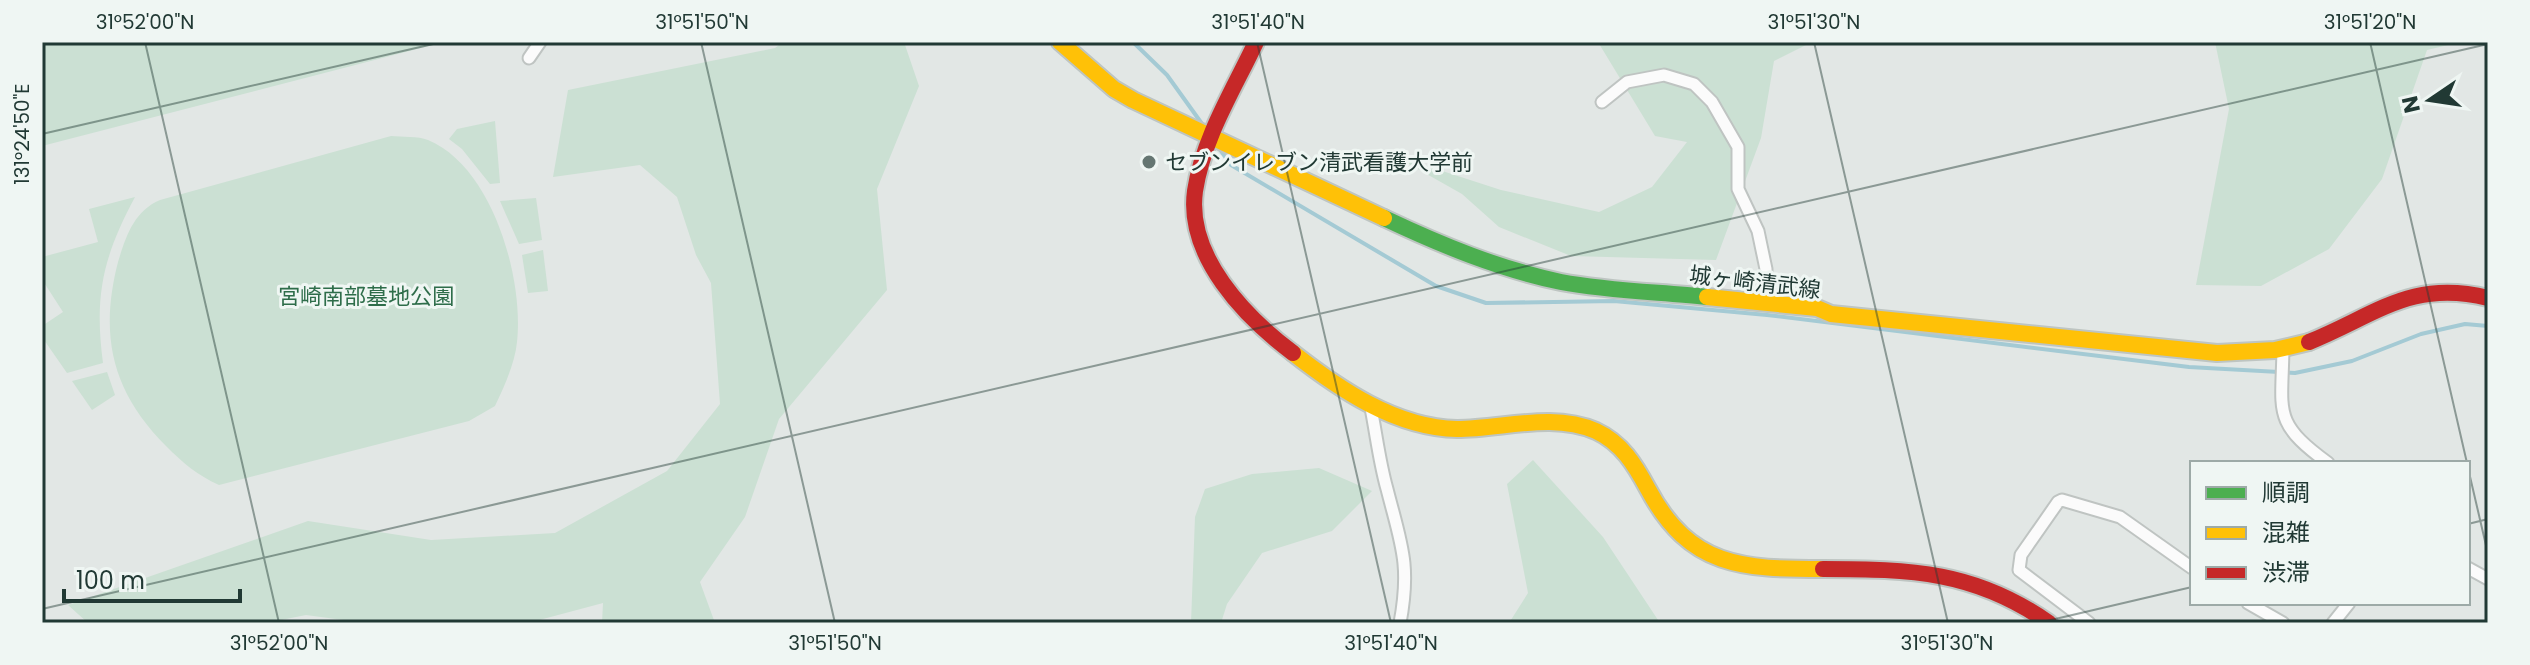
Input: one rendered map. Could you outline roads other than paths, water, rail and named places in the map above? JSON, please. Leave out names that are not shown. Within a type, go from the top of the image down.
[{"type":"main road","name":"城ヶ崎清武線","points":[[1060,42],[1114,89],[1207,136],[1438,244],[1496,265],[1563,282],[1817,308],[1831,314],[2217,353],[2283,348],[2317,339],[2416,293],[2452,289],[2488,298]]},
{"type":"main road","points":[[1256,42],[1207,136],[1194,211],[1199,237],[1219,281],[1266,332],[1370,403],[1409,422],[1476,430],[1547,420],[1566,421],[1613,440],[1639,468],[1670,523],[1703,551],[1728,562],[1756,568],[1901,570],[1958,577],[2011,597],[2049,623]]},
{"type":"street","points":[[529,58],[540,42]]},
{"type":"street","points":[[1602,102],[1627,82],[1664,75],[1694,84],[1712,102],[1738,147],[1738,189],[1758,231],[1766,269],[1766,304]]},
{"type":"street","points":[[2283,348],[2283,418],[2297,441],[2325,461]]},
{"type":"street","points":[[1370,403],[1386,489],[1404,545],[1405,577],[1400,623]]},
{"type":"street","points":[[2089,623],[2019,570],[2021,555],[2058,502],[2062,500],[2120,517],[2190,567]]},
{"type":"street","points":[[2470,569],[2488,579]]},
{"type":"street","points":[[2252,605],[2283,623]]},
{"type":"street","points":[[2333,623],[2347,605]]},
{"type":"waterway","points":[[1133,42],[1167,75],[1205,128]]},
{"type":"waterway","points":[[1219,148],[1231,165],[1436,286],[1486,303],[1614,301],[1767,315],[2189,367],[2295,373],[2352,361],[2421,334],[2465,324],[2488,326]]},
{"type":"place","name":"セブンイレブン清武看護大学前","points":[[1149,162]]},
{"type":"park label","name":"宮崎南部墓地公園","points":[[366,296]]}]
